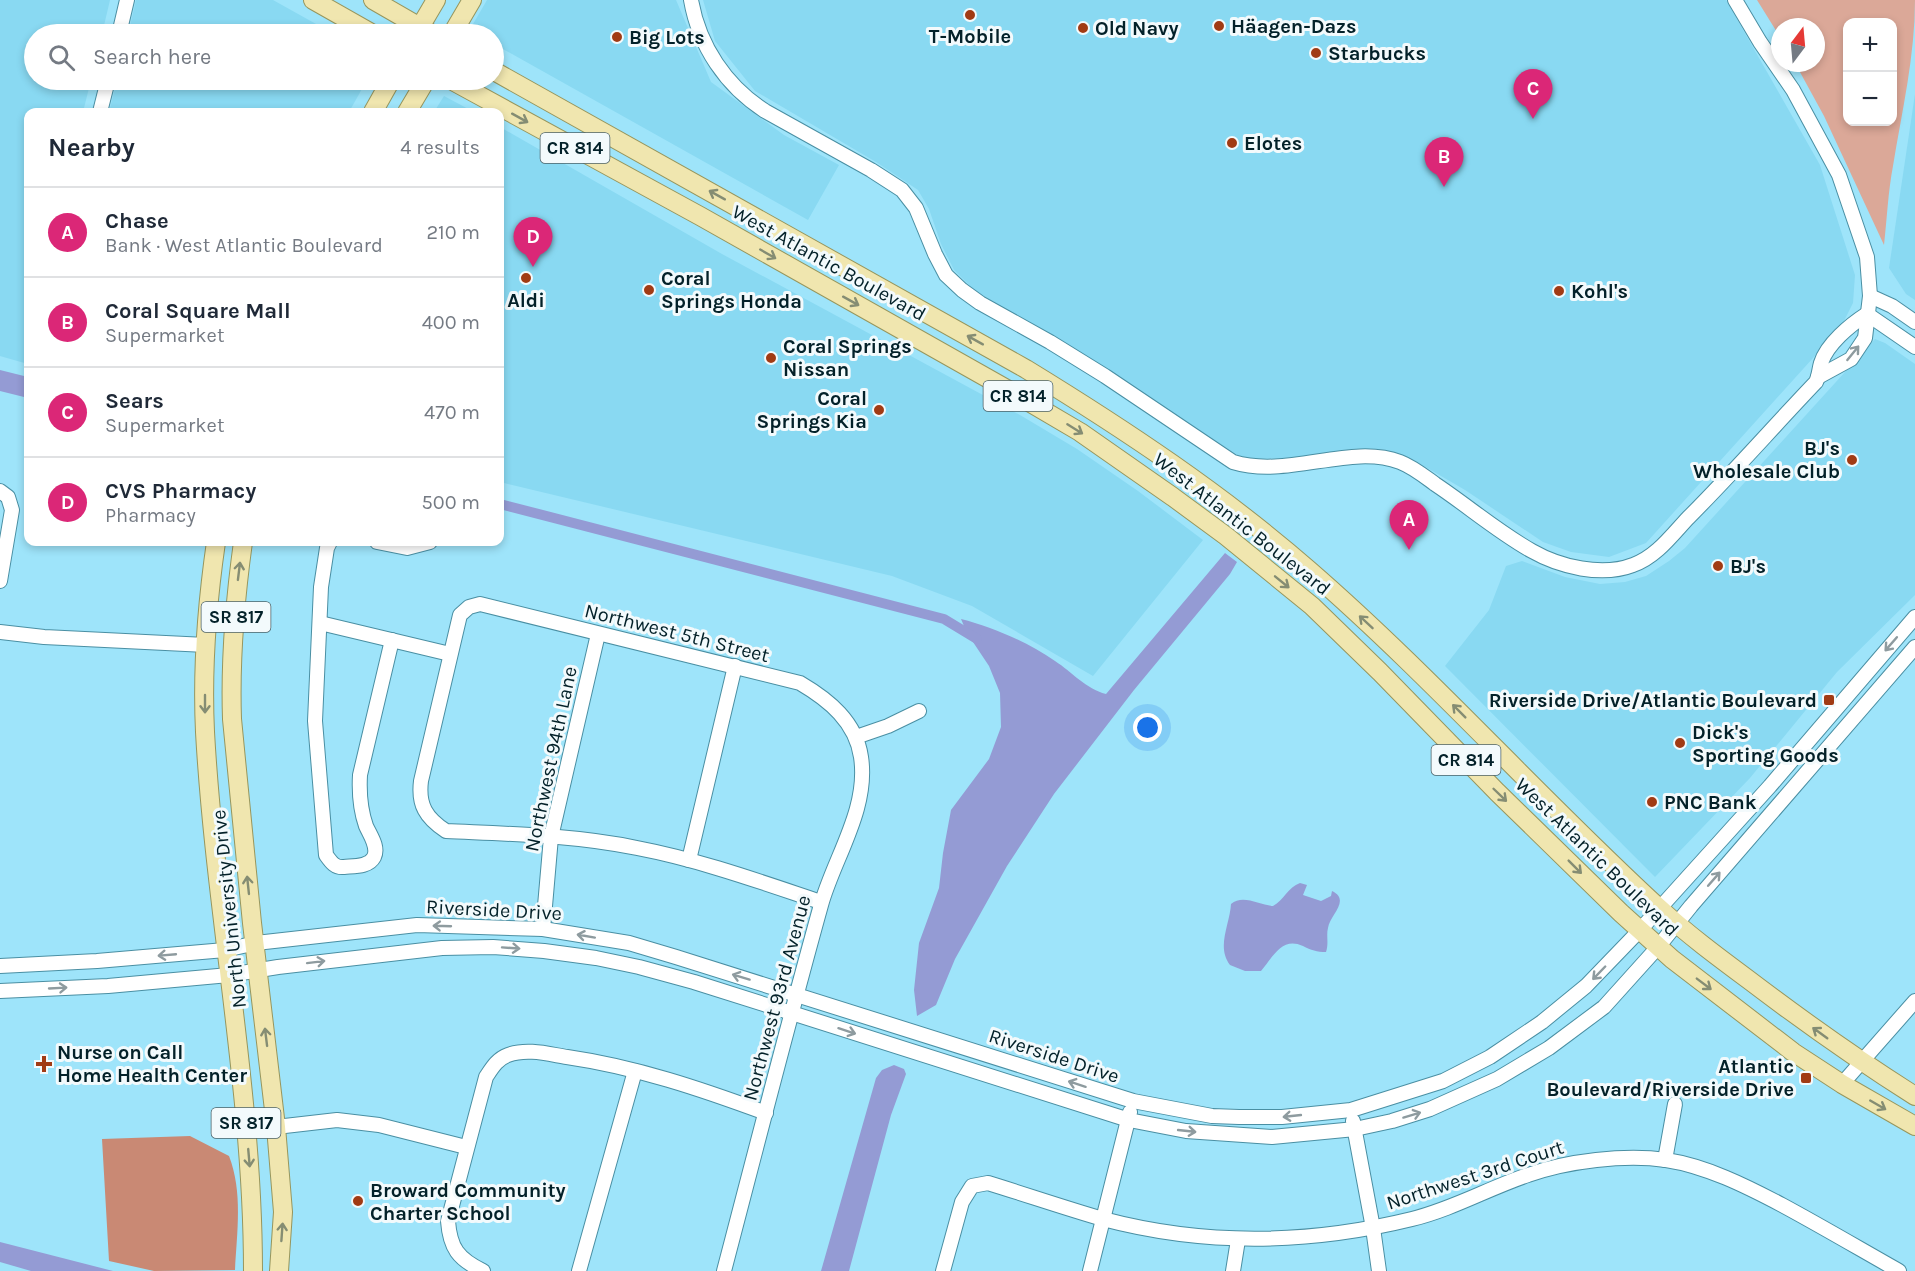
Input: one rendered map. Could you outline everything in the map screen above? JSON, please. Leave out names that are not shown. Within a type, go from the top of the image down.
[{"type":"main road","points":[[313,0],[355,24]]},
{"type":"main road","points":[[373,0],[410,24]]},
{"type":"main road","points":[[426,24],[436,0]]},
{"type":"main road","points":[[458,24],[472,0]]},
{"type":"main road","name":"West Atlantic Boulevard","points":[[504,77],[1026,369],[1123,430],[1242,515],[1309,570],[1409,662],[1541,796],[1659,909],[1780,1004],[1860,1062],[1915,1096]]},
{"type":"main road","points":[[375,108],[385,90]]},
{"type":"main road","points":[[409,108],[420,90]]},
{"type":"main road","name":"West Atlantic Boulevard","points":[[469,90],[502,108]]},
{"type":"main road","name":"West Atlantic Boulevard","points":[[504,109],[700,216],[1048,413],[1126,464],[1226,536],[1312,606],[1353,645],[1497,792],[1658,947],[1793,1052],[1842,1084],[1915,1126]]},
{"type":"main road","name":"North University Drive","points":[[216,546],[206,645],[205,731],[225,950],[246,1124],[253,1212],[254,1271]]},
{"type":"main road","name":"North University Drive","points":[[242,546],[231,692],[252,923],[276,1127],[283,1212],[279,1271]]},
{"type":"main road","points":[[206,645],[217,653],[226,672],[231,692]]},
{"type":"street","points":[[121,24],[127,0]]},
{"type":"street","points":[[691,0],[702,37],[726,77],[754,104],[902,190],[916,208],[946,275],[962,290],[980,303],[1105,376],[1233,462],[1249,467],[1269,468],[1368,457],[1400,462],[1449,493],[1499,531],[1535,553],[1554,561],[1586,569],[1618,570],[1632,566],[1652,555],[1712,494],[1818,377],[1851,359],[1865,338],[1870,296],[1867,257],[1839,175],[1793,90],[1760,42],[1736,0]]},
{"type":"street","points":[[101,108],[106,90]]},
{"type":"street","points":[[1870,296],[1892,306],[1915,322]]},
{"type":"street","points":[[1818,377],[1821,361],[1835,342],[1850,325],[1867,314]]},
{"type":"street","points":[[1867,314],[1915,347]]},
{"type":"street","points":[[0,581],[12,510],[4,494]]},
{"type":"street","points":[[328,546],[321,587],[315,721],[326,855],[332,863],[340,867],[367,864],[374,857],[375,847],[366,825],[359,797],[360,775],[392,640]]},
{"type":"street","points":[[397,546],[407,548],[415,546]]},
{"type":"street","name":"Northwest 5th Street","points":[[450,654],[460,615],[469,607],[480,604],[800,683],[822,696],[840,713],[856,737]]},
{"type":"street","name":"Riverside Drive","points":[[0,966],[98,961],[225,950],[256,943],[417,926],[543,929],[628,943],[797,994],[1132,1101],[1212,1116],[1239,1118],[1282,1117],[1351,1110],[1443,1081],[1490,1057],[1542,1022],[1587,986],[1770,786],[1915,617]]},
{"type":"street","points":[[320,623],[450,654],[419,796],[425,812],[434,823],[446,831],[590,840],[638,848],[689,860],[821,902]]},
{"type":"street","points":[[0,632],[44,637],[206,645]]},
{"type":"street","name":"Northwest 94th Lane","points":[[543,929],[551,837],[598,634]]},
{"type":"street","name":"Riverside Drive","points":[[0,991],[108,986],[229,975],[442,948],[493,947],[544,951],[639,967],[1129,1120],[1186,1131],[1272,1137],[1355,1129],[1392,1121],[1430,1109],[1497,1079],[1549,1048],[1604,1007],[1915,647]]},
{"type":"street","points":[[689,860],[735,666]]},
{"type":"street","points":[[856,737],[888,726],[919,711]]},
{"type":"street","name":"Northwest 93rd Avenue","points":[[724,1271],[821,902],[857,807],[862,759],[856,737]]},
{"type":"street","points":[[1842,1084],[1915,1002]]},
{"type":"street","points":[[483,1271],[467,1263],[457,1253],[449,1238],[448,1221],[486,1077],[495,1064],[507,1055],[526,1052],[593,1060],[694,1087],[766,1113]]},
{"type":"street","points":[[579,1271],[635,1071]]},
{"type":"street","points":[[1090,1271],[1132,1101]]},
{"type":"street","points":[[1665,1160],[1675,1104]]},
{"type":"street","points":[[1351,1110],[1379,1271]]},
{"type":"street","points":[[276,1127],[337,1120],[348,1121],[379,1125],[466,1147]]},
{"type":"street","name":"Northwest 3rd Court","points":[[943,1271],[962,1202],[972,1186],[988,1183],[1104,1219],[1150,1229],[1238,1240],[1277,1240],[1327,1236],[1414,1218],[1466,1202],[1528,1175],[1571,1163],[1610,1158],[1665,1160],[1701,1169],[1746,1186],[1899,1271]]},
{"type":"street","points":[[1233,1271],[1238,1240]]},
{"type":"shaded area","points":[[0,0],[110,0],[104,24],[24,24],[24,90],[88,90],[84,108],[24,108],[24,363],[0,356]]},
{"type":"shaded area","points":[[136,0],[273,0],[316,24],[130,24]]},
{"type":"shaded area","points":[[487,0],[676,0],[711,82],[784,135],[839,165],[808,220],[504,50],[504,24],[473,24]]},
{"type":"shaded area","points":[[703,0],[1726,0],[1820,165],[1855,275],[1853,303],[1841,327],[1646,543],[1609,557],[1571,552],[1543,542],[1465,490],[1417,462],[1383,450],[1283,458],[1241,457],[998,305],[972,288],[954,270],[941,244],[929,209],[918,190],[876,162],[755,91],[715,41]]},
{"type":"shaded area","points":[[1757,0],[1915,0],[1910,63],[1891,176],[1884,245],[1824,116],[1800,72],[1825,72],[1825,18],[1771,18],[1771,23]]},
{"type":"shaded area","points":[[114,90],[361,90],[351,108],[110,108]]},
{"type":"shaded area","points":[[1915,94],[1915,300],[1906,294],[1889,268]]},
{"type":"shaded area","points":[[444,96],[466,108],[436,108]]},
{"type":"shaded area","points":[[504,129],[722,254],[1020,415],[1077,449],[1203,540],[1093,676],[972,606],[892,576],[504,483]]},
{"type":"shaded area","points":[[1875,339],[1885,343],[1915,364],[1915,595],[1837,672],[1750,778],[1655,877],[1445,666],[1489,610],[1506,566],[1522,561],[1565,577],[1600,584],[1625,582],[1646,576],[1669,561],[1685,548]]},
{"type":"shaded area","points":[[0,370],[24,376],[24,397],[0,391]]},
{"type":"shaded area","points":[[1225,553],[1237,562],[1230,574],[1134,690],[1054,794],[1007,866],[955,959],[936,1005],[917,1016],[914,990],[919,943],[939,888],[951,810],[989,759],[1001,727],[1000,693],[989,666],[967,633],[961,619],[1022,641],[1055,661],[1079,680],[1106,694]]},
{"type":"shaded area","points":[[1300,883],[1307,885],[1303,895],[1321,901],[1331,896],[1332,891],[1340,899],[1328,928],[1326,952],[1289,944],[1279,949],[1261,971],[1245,971],[1230,965],[1224,951],[1224,943],[1231,904],[1246,900],[1273,906],[1292,887]]},
{"type":"shaded area","points":[[894,1065],[904,1069],[906,1074],[891,1115],[849,1271],[821,1271],[876,1078],[882,1070]]},
{"type":"shaded area","points":[[190,1136],[229,1156],[238,1198],[235,1270],[154,1271],[109,1261],[102,1139]]},
{"type":"shaded area","points":[[0,1242],[113,1271],[31,1271],[0,1262]]},
{"type":"waterway","points":[[504,505],[944,619],[977,639]]},
{"type":"place","name":"T-Mobile","points":[[970,15]]},
{"type":"place","name":"Häagen-Dazs","points":[[1219,26]]},
{"type":"place","name":"Old Navy","points":[[1083,28]]},
{"type":"place","name":"Big Lots","points":[[617,37]]},
{"type":"place","name":"Starbucks","points":[[1316,53]]},
{"type":"place","name":"Sears","points":[[1533,119]]},
{"type":"place","name":"Elotes","points":[[1232,143]]},
{"type":"place","name":"Coral Square Mall","points":[[1444,187]]},
{"type":"place","name":"CVS Pharmacy","points":[[533,267]]},
{"type":"place","name":"Aldi","points":[[526,278]]},
{"type":"place","name":"Coral Springs Honda","points":[[649,290]]},
{"type":"place","name":"Kohl's","points":[[1559,291]]},
{"type":"place","name":"Coral Springs Nissan","points":[[771,358]]},
{"type":"place","name":"Coral Springs Kia","points":[[879,410]]},
{"type":"place","name":"BJ's Wholesale Club","points":[[1852,460]]},
{"type":"place","name":"Chase","points":[[1409,550]]},
{"type":"place","name":"BJ's","points":[[1718,566]]},
{"type":"place","name":"Riverside Drive/Atlantic Boulevard","points":[[1829,700]]},
{"type":"place","name":"Dick's Sporting Goods","points":[[1680,743]]},
{"type":"place","name":"PNC Bank","points":[[1652,802]]},
{"type":"place","name":"Nurse on Call Home Health Center","points":[[44,1064]]},
{"type":"place","name":"Atlantic Boulevard/Riverside Drive","points":[[1806,1078]]},
{"type":"place","name":"Broward Community Charter School","points":[[358,1201]]}]
